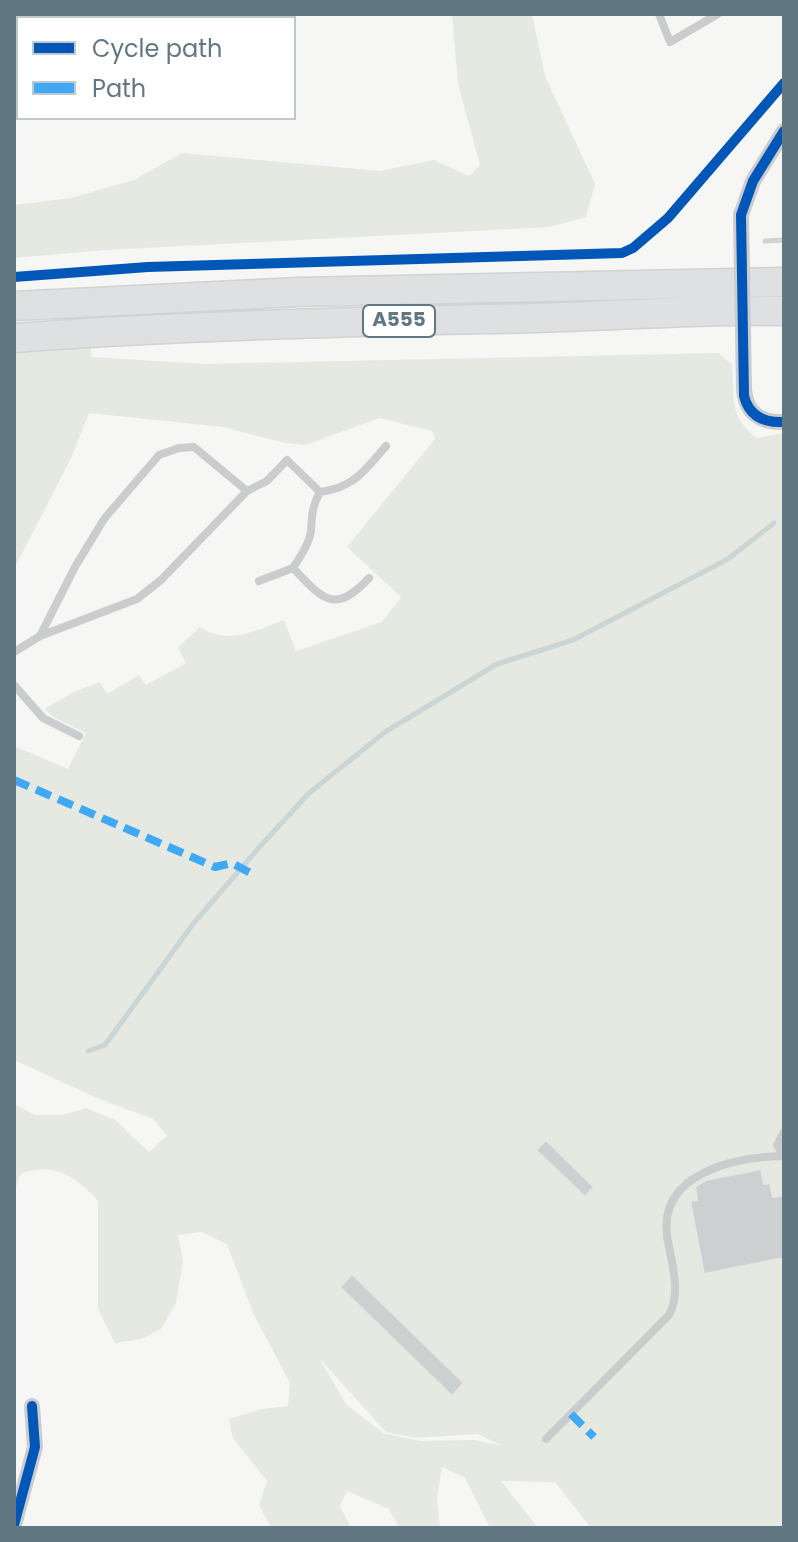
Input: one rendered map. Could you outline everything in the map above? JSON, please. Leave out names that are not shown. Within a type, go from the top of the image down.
[{"type":"highway","name":"A555","points":[[14,306],[298,292],[784,282]]},
{"type":"highway","name":"A555","points":[[14,338],[294,324],[626,316],[723,310],[784,311]]},
{"type":"highway","points":[[626,316],[784,328]]},
{"type":"street","points":[[784,131],[753,181],[741,215],[746,404],[760,419],[784,422]]},
{"type":"street","points":[[14,1525],[35,1447],[32,1406]]},
{"type":"lane","points":[[659,14],[670,42],[718,14]]},
{"type":"lane","points":[[259,581],[293,568],[308,542],[312,507],[320,492],[347,486],[386,446]]},
{"type":"lane","points":[[40,636],[75,567],[104,519],[159,455],[194,447],[247,491]]},
{"type":"lane","points":[[14,652],[40,636],[137,599],[161,580],[247,491],[267,481],[287,460],[320,492]]},
{"type":"lane","points":[[293,568],[327,599],[337,600],[350,595],[369,578]]},
{"type":"lane","points":[[14,685],[43,718],[79,736]]},
{"type":"lane","points":[[784,1132],[777,1145],[784,1156]]},
{"type":"lane","points":[[546,1439],[669,1315],[674,1305],[672,1254],[667,1234],[669,1211],[679,1191],[696,1175],[725,1163],[760,1156],[784,1156]]},
{"type":"shaded area","points":[[452,14],[532,14],[545,76],[595,184],[586,217],[550,227],[105,250],[14,258],[14,205],[71,198],[134,180],[182,153],[380,171],[434,160],[469,176],[480,165],[458,84]]},
{"type":"shaded area","points":[[90,344],[92,357],[203,364],[719,353],[732,365],[735,406],[748,430],[757,438],[784,433],[784,1528],[591,1528],[555,1482],[501,1481],[538,1528],[490,1528],[465,1478],[442,1467],[437,1498],[440,1528],[399,1528],[389,1509],[347,1491],[340,1506],[351,1528],[271,1528],[259,1505],[267,1481],[233,1438],[229,1419],[262,1409],[288,1406],[290,1383],[254,1315],[227,1244],[201,1232],[178,1235],[183,1261],[176,1303],[161,1329],[141,1339],[115,1343],[98,1309],[98,1201],[73,1178],[44,1169],[21,1174],[14,1191],[14,1104],[35,1115],[63,1115],[86,1108],[115,1120],[149,1152],[167,1136],[153,1119],[99,1099],[14,1060],[14,746],[68,769],[86,733],[44,709],[100,682],[107,694],[139,675],[146,685],[186,663],[178,647],[200,627],[210,633],[231,636],[253,632],[284,620],[296,651],[382,622],[401,597],[347,547],[435,439],[432,431],[379,418],[306,445],[223,427],[89,413],[71,458],[14,569],[14,351]],"holes":[[[319,1358],[386,1432],[415,1438],[478,1434],[502,1446],[475,1440],[420,1441],[383,1433],[346,1404]]]},
{"type":"building","points":[[546,1140],[594,1187],[585,1197],[536,1150]]},
{"type":"building","points":[[761,1169],[764,1184],[770,1183],[773,1197],[784,1195],[784,1258],[704,1274],[690,1201],[697,1200],[695,1187],[706,1180]]},
{"type":"building","points":[[352,1274],[464,1383],[452,1396],[340,1287]]},
{"type":"waterway","points":[[765,241],[784,240]]},
{"type":"waterway","points":[[88,1051],[105,1045],[193,924],[308,794],[385,732],[497,664],[573,640],[728,559],[774,523]]},
{"type":"marked path","points":[[14,780],[215,867],[232,863],[256,876]]},
{"type":"marked path","points":[[571,1414],[594,1437]]},
{"type":"cycle path","points":[[14,277],[148,267],[622,253],[633,248],[668,218],[784,83]]},
{"type":"cycle path","points":[[784,131],[753,181],[741,215],[744,396],[758,417],[784,422]]},
{"type":"cycle path","points":[[14,1525],[35,1447],[32,1406]]}]
